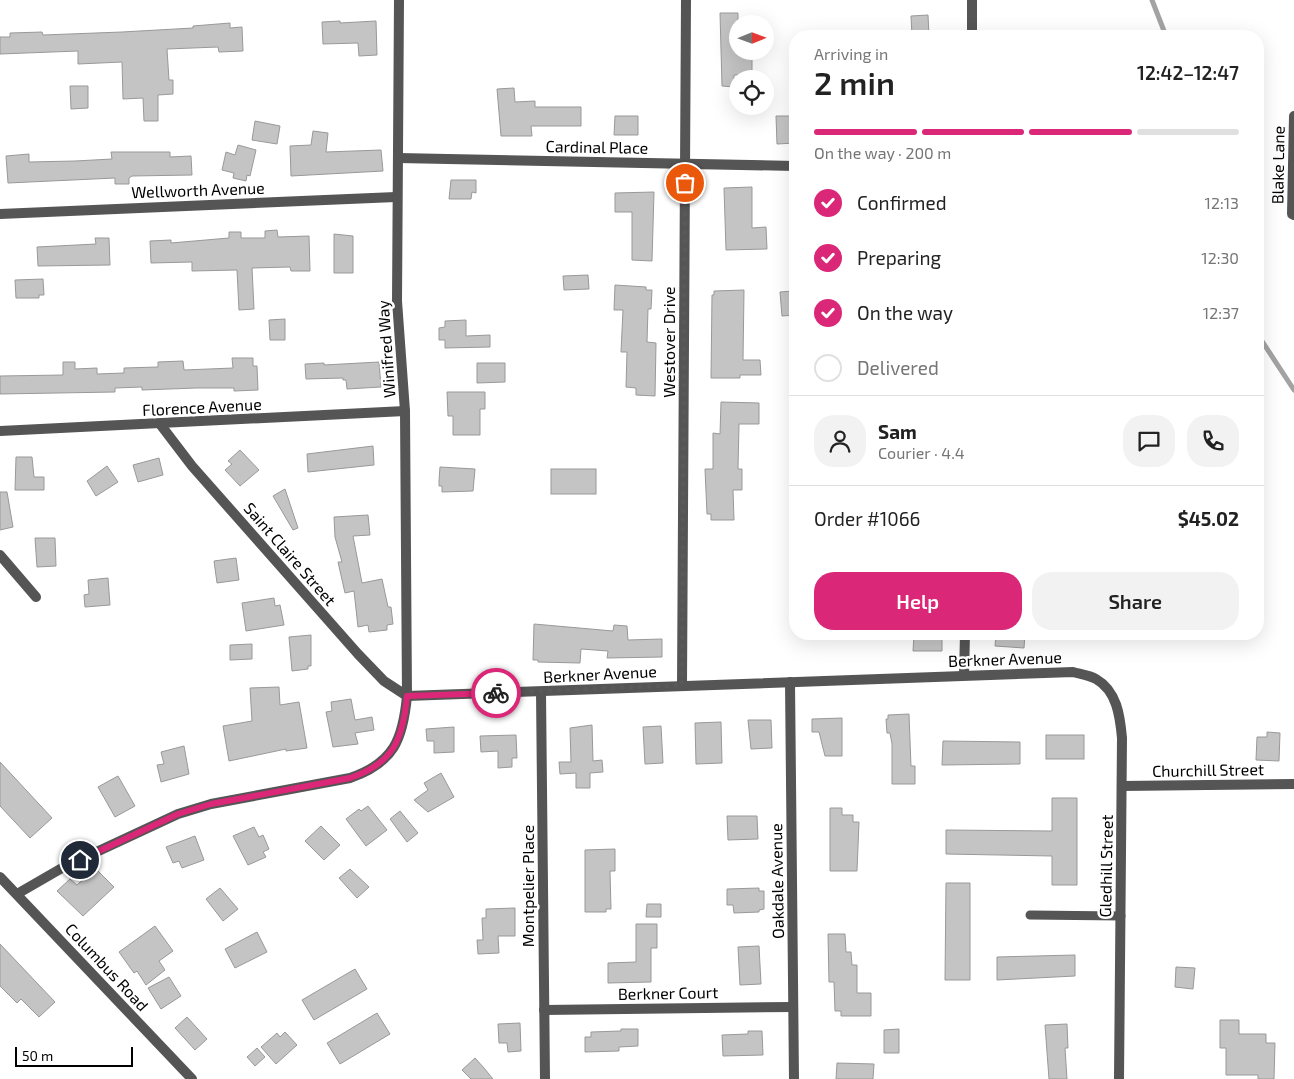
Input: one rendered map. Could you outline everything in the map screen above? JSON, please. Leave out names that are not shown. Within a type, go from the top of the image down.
[{"type":"street","name":"Winifred Way","points":[[399,0],[396,197],[397,301],[405,411],[407,696]]},
{"type":"street","name":"Westover Drive","points":[[682,685],[686,0]]},
{"type":"street","points":[[972,0],[972,30]]},
{"type":"street","name":"Blake Lane","points":[[1293,215],[1294,116]]},
{"type":"street","name":"Cardinal Place","points":[[398,158],[789,166]]},
{"type":"street","name":"Wellworth Avenue","points":[[0,214],[396,197]]},
{"type":"street","name":"Florence Avenue","points":[[0,431],[405,411]]},
{"type":"street","name":"Saint Claire Street","points":[[160,424],[192,466],[358,654],[384,681],[407,696]]},
{"type":"street","points":[[0,555],[36,598]]},
{"type":"street","points":[[964,675],[965,640]]},
{"type":"street","name":"Berkner Avenue","points":[[407,696],[964,675],[1073,672],[1080,674]]},
{"type":"street","name":"Gledhill Street","points":[[1080,674],[1096,678],[1116,702],[1120,716],[1122,786],[1119,1079]]},
{"type":"street","name":"Oakdale Avenue","points":[[790,682],[794,1079]]},
{"type":"street","name":"Montpelier Place","points":[[541,692],[544,1079]]},
{"type":"street","points":[[17,894],[62,868],[178,814],[211,804],[350,778],[375,768],[390,752],[401,736],[407,696]]},
{"type":"street","name":"Churchill Street","points":[[1122,786],[1294,784]]},
{"type":"street","name":"Columbus Road","points":[[0,876],[192,1079]]},
{"type":"street","name":"Berkner Court","points":[[544,1010],[793,1007]]},
{"type":"lane","points":[[1030,915],[1120,916]]},
{"type":"building","points":[[720,13],[738,13],[738,15],[729,15],[729,60],[752,60],[752,70],[729,70],[729,87],[722,86]]},
{"type":"building","points":[[928,15],[929,30],[912,30],[911,16]]},
{"type":"building","points":[[340,21],[340,23],[376,21],[377,55],[359,56],[358,43],[323,44],[322,22]]},
{"type":"building","points":[[230,23],[230,28],[242,27],[243,51],[219,52],[218,47],[167,49],[169,80],[173,80],[173,94],[158,95],[158,121],[144,121],[143,98],[123,99],[122,62],[78,64],[78,51],[0,54],[0,37],[10,37],[10,33],[42,32],[43,35],[122,32],[193,28],[193,26]]},
{"type":"building","points":[[70,86],[88,86],[88,108],[71,109]]},
{"type":"building","points":[[514,88],[515,102],[535,101],[535,107],[581,107],[581,126],[531,126],[532,136],[501,136],[497,89]]},
{"type":"building","points":[[615,116],[638,116],[638,135],[614,135]]},
{"type":"building","points":[[776,116],[789,116],[789,143],[777,144]]},
{"type":"building","points":[[255,121],[280,126],[277,144],[252,140]]},
{"type":"building","points":[[313,131],[328,133],[326,152],[381,150],[383,171],[291,176],[290,146],[311,145]]},
{"type":"building","points":[[238,145],[256,150],[250,176],[247,175],[246,181],[233,178],[234,173],[222,170],[226,152],[235,155]]},
{"type":"building","points":[[111,152],[170,152],[170,157],[191,156],[192,175],[132,176],[129,178],[129,184],[115,184],[115,178],[8,183],[6,156],[29,154],[29,162],[75,161],[112,159]]},
{"type":"building","points":[[451,180],[476,180],[476,193],[472,192],[471,199],[449,199]]},
{"type":"building","points":[[752,187],[752,228],[766,227],[767,249],[726,250],[724,188]]},
{"type":"building","points":[[654,192],[652,261],[632,260],[632,212],[615,212],[615,193]]},
{"type":"building","points":[[277,230],[278,237],[309,236],[310,271],[291,271],[290,267],[252,268],[254,309],[239,310],[237,270],[192,271],[192,262],[151,263],[150,241],[171,240],[171,243],[229,238],[229,232],[241,232],[241,238],[265,238],[265,231]]},
{"type":"building","points":[[334,234],[353,236],[353,273],[334,273]]},
{"type":"building","points":[[95,238],[109,238],[110,265],[38,266],[37,247],[96,244]]},
{"type":"building","points":[[588,275],[589,289],[564,290],[563,276]]},
{"type":"building","points":[[43,279],[44,295],[39,295],[39,298],[16,298],[15,280]]},
{"type":"building","points":[[615,285],[646,287],[646,290],[652,290],[651,309],[648,309],[647,342],[656,343],[655,396],[636,395],[636,388],[626,387],[627,352],[621,352],[623,310],[614,310]]},
{"type":"building","points":[[744,290],[743,360],[760,360],[761,375],[740,375],[740,378],[711,378],[712,295],[714,295],[714,291]]},
{"type":"building","points":[[789,291],[789,315],[782,316],[780,292]]},
{"type":"building","points":[[285,319],[285,340],[270,340],[269,320]]},
{"type":"building","points":[[466,320],[466,336],[490,335],[490,347],[445,348],[445,340],[439,340],[439,328],[445,327],[445,321]]},
{"type":"building","points":[[232,358],[253,358],[253,366],[257,366],[258,390],[234,391],[234,388],[196,388],[142,390],[142,387],[115,388],[115,392],[0,394],[0,376],[63,375],[63,362],[75,362],[75,369],[97,368],[97,374],[124,373],[124,368],[158,367],[158,362],[183,361],[184,370],[233,368]]},
{"type":"building","points":[[379,362],[381,387],[347,389],[346,380],[343,380],[343,378],[306,379],[305,364],[324,363],[324,365]]},
{"type":"building","points":[[477,363],[505,363],[505,382],[477,383]]},
{"type":"building","points":[[447,392],[485,392],[485,409],[480,409],[480,435],[453,435],[453,416],[448,416]]},
{"type":"building","points":[[721,402],[759,403],[759,424],[739,424],[738,469],[742,469],[742,490],[733,490],[734,520],[711,520],[711,514],[707,514],[705,469],[713,469],[713,433],[720,434]]},
{"type":"building","points":[[373,446],[374,465],[308,472],[307,454]]},
{"type":"building","points":[[240,450],[259,470],[240,486],[225,470],[232,464],[228,461]]},
{"type":"building","points":[[16,457],[32,457],[34,477],[44,477],[44,490],[15,490]]},
{"type":"building","points":[[159,458],[163,475],[138,482],[133,465]]},
{"type":"building","points":[[107,466],[118,482],[96,496],[87,481]]},
{"type":"building","points":[[440,467],[475,469],[473,491],[442,492],[442,486],[439,486]]},
{"type":"building","points":[[551,469],[596,469],[596,494],[551,494]]},
{"type":"building","points":[[285,489],[298,528],[293,530],[273,496]]},
{"type":"building","points":[[0,492],[7,492],[13,527],[0,530]]},
{"type":"building","points":[[368,515],[370,535],[353,536],[362,583],[382,579],[388,607],[391,607],[393,624],[387,625],[387,630],[369,632],[368,625],[358,627],[354,591],[345,593],[338,562],[342,562],[335,537],[334,517]]},
{"type":"building","points":[[35,538],[55,538],[56,566],[37,567]]},
{"type":"building","points":[[236,558],[239,580],[217,583],[214,561]]},
{"type":"building","points":[[108,578],[110,605],[85,607],[84,595],[89,594],[88,580]]},
{"type":"building","points":[[274,598],[275,606],[280,605],[284,625],[246,631],[242,603]]},
{"type":"building","points":[[534,624],[613,631],[614,625],[627,626],[628,640],[662,639],[662,657],[607,658],[608,651],[581,649],[580,663],[538,662],[538,660],[533,660]]},
{"type":"building","points":[[311,635],[311,666],[308,666],[308,669],[292,671],[289,637]]},
{"type":"building","points":[[914,640],[942,640],[942,651],[913,651]]},
{"type":"building","points":[[996,640],[1025,640],[1024,648],[995,646]]},
{"type":"building","points":[[252,644],[252,659],[230,660],[230,645]]},
{"type":"building","points":[[279,687],[280,705],[299,702],[307,748],[286,751],[286,749],[229,761],[223,726],[252,721],[250,688]]},
{"type":"building","points":[[351,699],[355,720],[372,717],[374,730],[355,733],[358,744],[333,747],[326,712],[332,711],[331,702]]},
{"type":"building","points":[[909,714],[911,766],[915,766],[915,784],[892,784],[892,744],[890,733],[887,733],[886,719],[888,719],[888,715]]},
{"type":"building","points":[[842,718],[842,756],[825,756],[819,732],[812,732],[812,719]]},
{"type":"building","points":[[748,720],[771,720],[772,748],[751,749]]},
{"type":"building","points":[[721,722],[722,763],[696,764],[695,723]]},
{"type":"building","points":[[592,725],[593,761],[602,760],[603,772],[590,773],[590,788],[576,788],[576,773],[560,774],[559,762],[571,762],[570,728]]},
{"type":"building","points":[[661,726],[663,763],[645,764],[643,727]]},
{"type":"building","points":[[454,727],[454,752],[434,753],[434,741],[427,741],[426,729]]},
{"type":"building","points":[[1267,732],[1280,733],[1279,761],[1256,760],[1257,737],[1267,737]]},
{"type":"building","points":[[516,735],[517,758],[512,758],[512,767],[498,768],[498,751],[481,752],[480,736]]},
{"type":"building","points":[[1046,735],[1084,735],[1084,759],[1046,759]]},
{"type":"building","points":[[943,741],[1020,742],[1020,764],[942,765]]},
{"type":"building","points":[[184,746],[189,774],[161,782],[157,765],[164,764],[161,752]]},
{"type":"building","points":[[0,762],[52,818],[30,838],[0,806]]},
{"type":"building","points":[[441,773],[454,797],[428,812],[414,800],[428,790],[424,783]]},
{"type":"building","points":[[118,776],[135,806],[115,817],[98,787]]},
{"type":"building","points":[[1052,798],[1077,798],[1077,885],[1052,885],[1052,856],[946,854],[946,830],[1052,831]]},
{"type":"building","points":[[368,806],[387,830],[366,846],[346,819],[359,809],[361,811]]},
{"type":"building","points":[[830,808],[842,808],[842,815],[853,815],[853,822],[859,822],[857,871],[830,871]]},
{"type":"building","points":[[400,811],[418,833],[407,842],[390,819]]},
{"type":"building","points":[[727,816],[757,816],[758,839],[728,840]]},
{"type":"building","points":[[321,826],[340,845],[324,860],[305,841]]},
{"type":"building","points":[[254,827],[259,837],[263,835],[269,849],[263,852],[266,857],[248,865],[233,836]]},
{"type":"building","points":[[195,836],[204,860],[182,868],[179,861],[173,863],[166,847]]},
{"type":"building","points":[[615,849],[615,871],[610,871],[611,909],[606,909],[606,912],[585,912],[585,850]]},
{"type":"building","points":[[95,868],[114,887],[83,916],[57,891],[70,879],[77,885]]},
{"type":"building","points":[[350,869],[369,887],[357,898],[339,878]]},
{"type":"building","points":[[946,883],[970,883],[970,980],[945,980]]},
{"type":"building","points":[[220,888],[238,909],[223,921],[206,899]]},
{"type":"building","points":[[759,888],[759,891],[764,891],[764,909],[759,910],[759,912],[734,913],[733,905],[727,905],[727,889]]},
{"type":"building","points":[[647,904],[661,904],[661,917],[646,917]]},
{"type":"building","points":[[515,908],[515,936],[498,936],[499,953],[478,954],[477,940],[483,940],[482,918],[486,918],[486,909]]},
{"type":"building","points":[[636,924],[657,924],[657,948],[651,948],[651,982],[608,983],[608,963],[636,962]]},
{"type":"building","points":[[155,926],[173,951],[159,961],[165,970],[146,985],[137,971],[134,973],[119,952]]},
{"type":"building","points":[[257,932],[267,952],[235,968],[225,949]]},
{"type":"building","points":[[828,934],[845,934],[846,952],[851,952],[852,965],[857,965],[857,993],[871,993],[871,1016],[841,1016],[841,1011],[835,1011],[834,982],[829,982]]},
{"type":"building","points":[[0,944],[55,1002],[39,1017],[21,999],[17,1003],[0,986]]},
{"type":"building","points":[[759,946],[761,984],[740,985],[738,947]]},
{"type":"building","points":[[1075,955],[1075,976],[997,980],[997,957]]},
{"type":"building","points":[[1176,967],[1195,968],[1193,989],[1175,987]]},
{"type":"building","points":[[355,969],[367,989],[314,1020],[302,1000]]},
{"type":"building","points":[[169,977],[181,996],[161,1009],[148,988]]},
{"type":"building","points":[[377,1013],[390,1034],[340,1064],[327,1043]]},
{"type":"building","points":[[187,1017],[207,1039],[195,1050],[175,1028]]},
{"type":"building","points":[[1220,1020],[1239,1020],[1239,1034],[1266,1034],[1266,1043],[1275,1043],[1274,1079],[1258,1079],[1258,1075],[1226,1075],[1226,1048],[1220,1048]]},
{"type":"building","points":[[520,1023],[521,1051],[508,1052],[507,1043],[499,1043],[498,1024]]},
{"type":"building","points":[[1067,1024],[1068,1048],[1065,1048],[1067,1079],[1049,1079],[1045,1025]]},
{"type":"building","points":[[621,1029],[638,1029],[638,1046],[619,1047],[619,1051],[585,1052],[585,1037],[591,1037],[591,1032],[621,1031]]},
{"type":"building","points":[[899,1029],[899,1053],[884,1053],[884,1030]]},
{"type":"building","points":[[748,1031],[762,1031],[763,1055],[723,1056],[722,1035],[748,1034]]},
{"type":"building","points":[[285,1032],[297,1045],[276,1064],[261,1047],[277,1033],[280,1037]]},
{"type":"building","points":[[257,1048],[265,1057],[255,1066],[247,1057]]},
{"type":"building","points":[[475,1058],[493,1079],[471,1079],[462,1070]]},
{"type":"building","points":[[837,1063],[874,1064],[873,1079],[836,1079]]},
{"type":"waterway","points":[[1152,0],[1164,30]]},
{"type":"waterway","points":[[1264,344],[1294,390]]},
{"type":"way so far","points":[[496,693],[682,685],[685,183]]},
{"type":"route","points":[[80,860],[150,825],[178,814],[211,804],[350,778],[375,768],[390,752],[401,736],[407,696],[496,693]]}]
